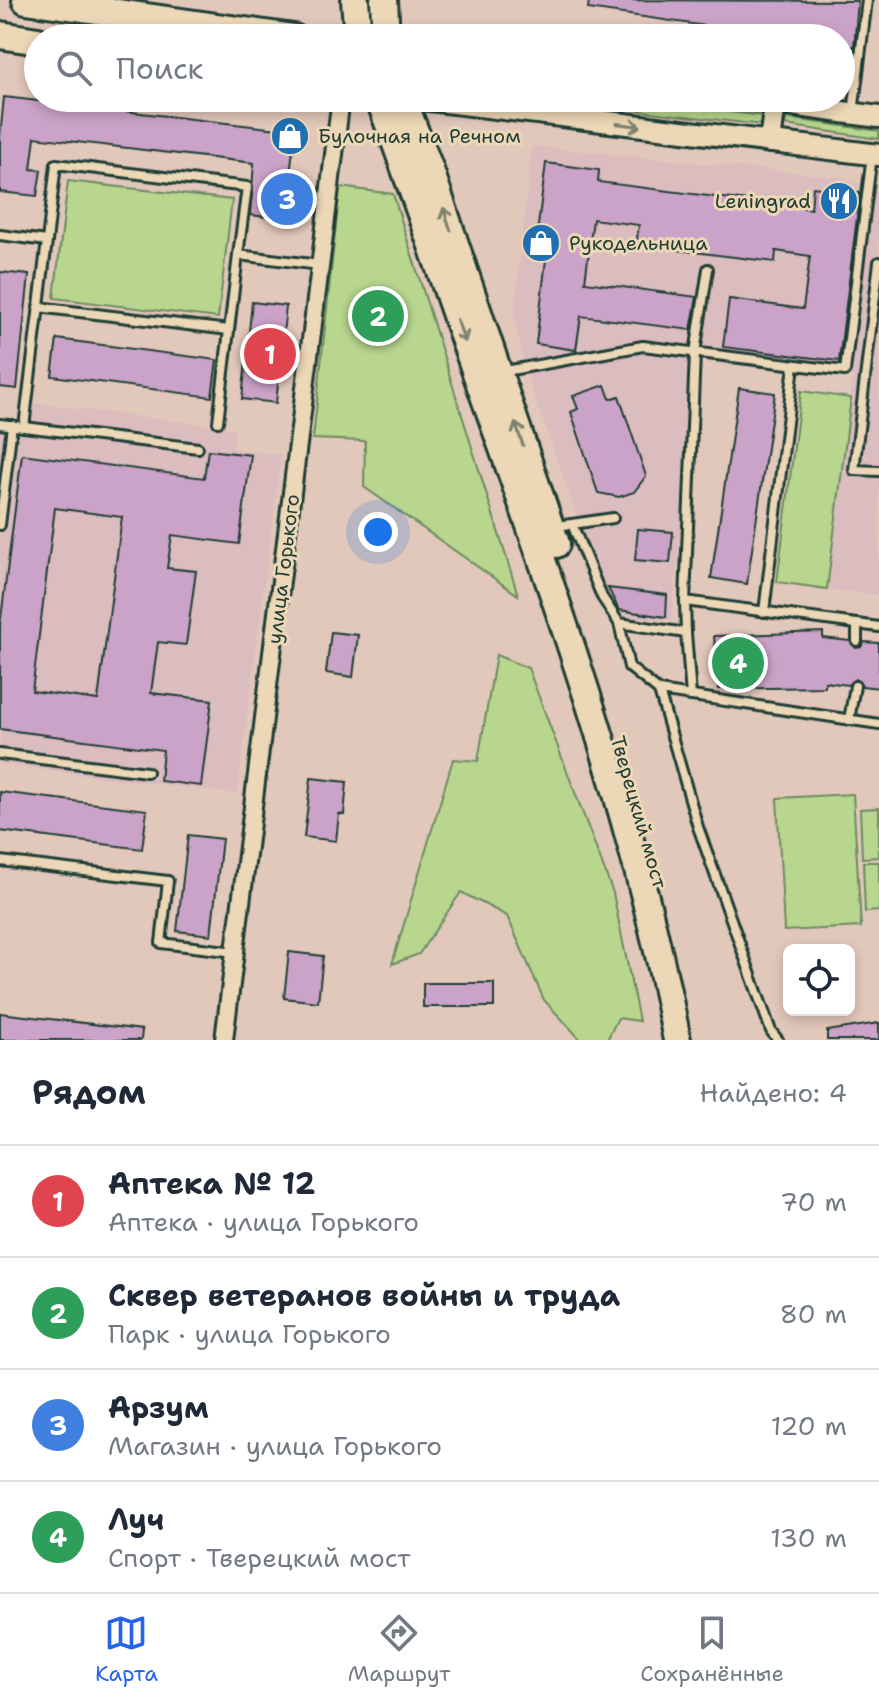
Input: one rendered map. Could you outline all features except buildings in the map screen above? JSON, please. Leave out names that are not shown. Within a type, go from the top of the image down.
[{"type":"main road","points":[[26,0],[195,24]]},
{"type":"main road","points":[[355,0],[357,24]]},
{"type":"main road","points":[[384,0],[385,24]]},
{"type":"main road","points":[[3,37],[24,39]]},
{"type":"main road","points":[[384,112],[563,590]]},
{"type":"main road","points":[[407,112],[498,373],[561,525],[563,590]]},
{"type":"main road","name":"Тверецкий мост","points":[[563,590],[655,935],[677,1040]]},
{"type":"main road","name":"Тверецкий мост","points":[[563,590],[653,858],[693,1040]]},
{"type":"street","name":"улица Горького","points":[[224,1040],[339,112]]},
{"type":"street","points":[[527,112],[876,155]]},
{"type":"street","points":[[770,142],[774,112]]},
{"type":"street","points":[[838,112],[879,117]]},
{"type":"lane","points":[[855,91],[867,0]]},
{"type":"lane","points":[[498,373],[643,346],[845,371],[876,155]]},
{"type":"lane","points":[[24,427],[56,164],[247,187],[218,422]]},
{"type":"lane","points":[[0,235],[47,241]]},
{"type":"lane","points":[[238,255],[321,266]]},
{"type":"lane","points":[[879,262],[854,470],[879,471]]},
{"type":"lane","points":[[691,696],[685,601],[695,353],[708,269]]},
{"type":"lane","points":[[38,307],[229,330]]},
{"type":"lane","points":[[764,612],[794,365]]},
{"type":"lane","points":[[0,424],[198,448]]},
{"type":"lane","points":[[0,525],[12,425]]},
{"type":"lane","points":[[613,518],[561,525],[619,623],[629,667],[659,691],[879,724]]},
{"type":"lane","points":[[685,601],[879,627]]},
{"type":"lane","points":[[619,623],[686,633]]},
{"type":"lane","points":[[857,624],[857,641]]},
{"type":"lane","points":[[849,720],[855,686]]},
{"type":"lane","points":[[659,691],[698,827],[771,1031],[778,1040]]},
{"type":"lane","points":[[0,754],[147,772]]},
{"type":"lane","points":[[0,861],[168,881],[161,943],[235,952]]},
{"type":"shaded area","points":[[532,146],[845,178],[879,193],[879,595],[827,589],[853,377],[700,357],[671,620],[614,617],[527,376],[514,315]]},
{"type":"shaded area","points":[[24,402],[235,429],[233,449],[281,455],[237,794],[0,764],[0,417],[21,419]]},
{"type":"green space","points":[[650,112],[729,112],[763,116],[762,125]]},
{"type":"green space","points":[[786,118],[879,131],[879,139],[785,125]]},
{"type":"green space","points":[[68,181],[232,200],[218,318],[54,298]]},
{"type":"green space","points":[[340,187],[393,194],[518,595],[364,487],[365,441],[313,439]]},
{"type":"green space","points":[[801,391],[851,398],[827,589],[777,582]]},
{"type":"green space","points":[[496,655],[528,668],[613,893],[639,1021],[618,1018],[607,1040],[581,1040],[544,1000],[507,916],[461,892],[419,954],[392,964],[453,759],[478,761]]},
{"type":"green space","points":[[853,794],[861,927],[784,931],[777,798]]},
{"type":"green space","points":[[879,808],[879,857],[862,858],[860,809]]},
{"type":"green space","points":[[863,862],[879,862],[879,911],[865,912]]},
{"type":"place","name":"Булочная на Речном","points":[[290,136]]},
{"type":"place","name":"Арзум","points":[[287,199]]},
{"type":"place","name":"Leningrad","points":[[839,201]]},
{"type":"place","name":"Рукодельница","points":[[541,243]]},
{"type":"place","name":"Сквер ветеранов войны и труда","points":[[378,316]]},
{"type":"place","name":"Аптека № 12","points":[[270,354]]},
{"type":"place","name":"Луч","points":[[738,663]]}]
